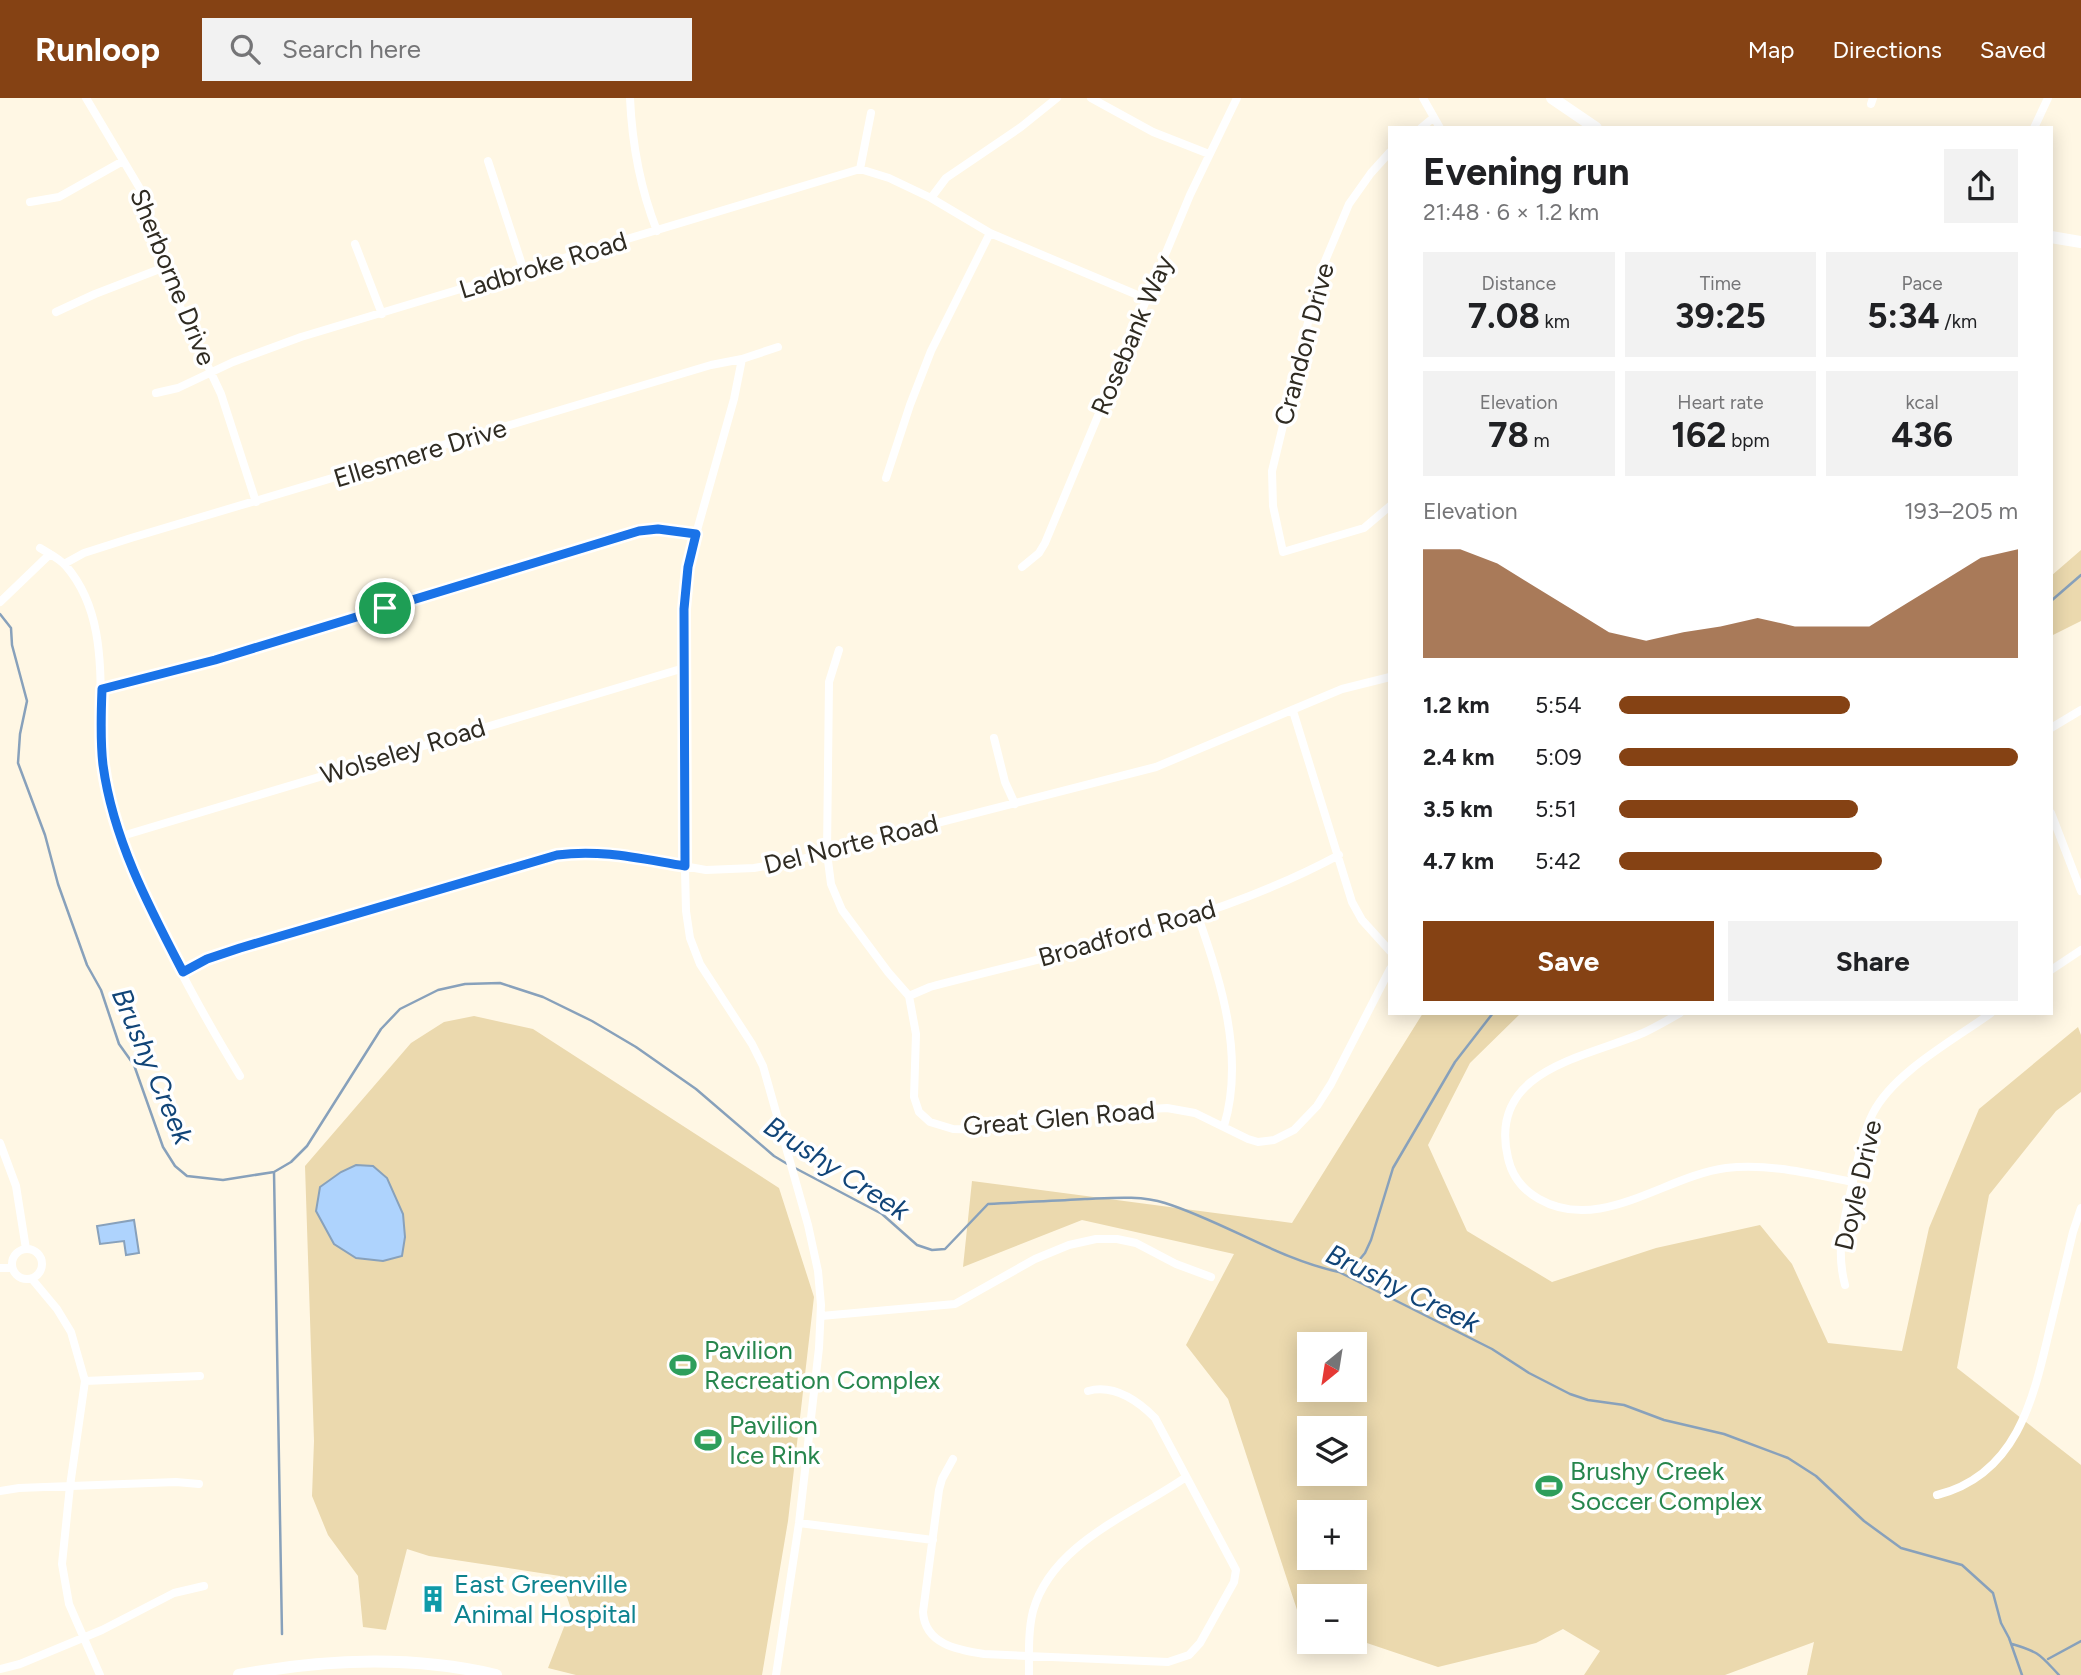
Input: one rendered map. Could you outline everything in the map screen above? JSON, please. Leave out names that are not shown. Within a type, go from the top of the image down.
[{"type":"main road","points":[[1552,98],[1593,126]]},
{"type":"main road","points":[[2053,237],[2081,243]]},
{"type":"main road","points":[[239,1675],[309,1664],[367,1661],[405,1662],[496,1675]]},
{"type":"street","name":"Sherborne Drive","points":[[86,98],[146,204],[173,292],[221,394],[256,502]]},
{"type":"street","points":[[630,98],[638,165],[646,201],[657,230]]},
{"type":"street","points":[[931,198],[946,178],[1021,127],[1057,98]]},
{"type":"street","points":[[1091,98],[1153,132],[1209,154]]},
{"type":"street","name":"Rosebank Way","points":[[1022,567],[1039,553],[1045,543],[1209,154],[1237,98]]},
{"type":"street","points":[[1423,98],[1439,126]]},
{"type":"street","points":[[2035,126],[2048,98]]},
{"type":"street","points":[[871,113],[860,169],[889,178],[931,198],[990,233],[1147,299]]},
{"type":"street","points":[[1423,126],[1433,118]]},
{"type":"street","name":"Crandon Drive","points":[[1388,154],[1349,204],[1321,273],[1272,471],[1273,506],[1283,552],[1364,528],[1388,508]]},
{"type":"street","points":[[30,202],[59,197],[123,161]]},
{"type":"street","points":[[488,161],[524,271]]},
{"type":"street","name":"Ladbroke Road","points":[[156,393],[178,388],[273,346],[860,169]]},
{"type":"street","points":[[886,478],[931,351],[990,233]]},
{"type":"street","points":[[355,244],[382,314]]},
{"type":"street","points":[[56,312],[165,267]]},
{"type":"street","name":"Ellesmere Drive","points":[[64,564],[84,553],[711,365],[742,359],[778,346]]},
{"type":"street","points":[[742,359],[685,585],[685,866],[687,927],[694,951],[763,1066],[817,1264],[821,1317],[799,1523],[776,1675]]},
{"type":"street","points":[[102,689],[215,660],[639,531],[658,529],[696,534]]},
{"type":"street","points":[[40,548],[64,564],[74,577],[90,611],[99,647],[103,766],[122,836],[150,910],[240,1076]]},
{"type":"street","points":[[3,599],[50,554]]},
{"type":"street","points":[[839,650],[829,682],[827,853],[831,884],[842,910],[909,996]]},
{"type":"street","name":"Wolseley Road","points":[[122,836],[684,668]]},
{"type":"street","name":"Del Norte Road","points":[[183,972],[207,959],[240,948],[557,855],[604,852],[706,870],[754,868],[827,853],[1156,767],[1342,689],[1388,678]]},
{"type":"street","points":[[2053,727],[2081,710]]},
{"type":"street","points":[[1293,711],[1357,914],[1370,932],[1388,949]]},
{"type":"street","points":[[994,738],[1005,782],[1015,804]]},
{"type":"street","points":[[2053,818],[2081,891]]},
{"type":"street","name":"Broadford Road","points":[[909,996],[930,986],[1079,948],[1197,914],[1233,902],[1339,855]]},
{"type":"street","points":[[1197,914],[1222,992],[1229,1027],[1233,1087],[1224,1126]]},
{"type":"street","points":[[2053,969],[2081,950]]},
{"type":"street","name":"Great Glen Road","points":[[909,996],[916,1034],[914,1097],[919,1112],[930,1122],[953,1129],[986,1130],[1070,1114],[1167,1108],[1195,1113],[1248,1139],[1267,1142],[1284,1136],[1304,1122],[1331,1084],[1388,973]]},
{"type":"street","points":[[1676,1015],[1643,1033],[1550,1068],[1522,1089],[1510,1109],[1505,1145],[1513,1174],[1527,1191],[1557,1208],[1587,1210],[1621,1203],[1697,1174],[1730,1168],[1775,1167],[1853,1182]]},
{"type":"street","name":"Doyle Drive","points":[[1845,1285],[1839,1257],[1843,1223],[1868,1124],[1884,1095],[1919,1065],[1988,1015]]},
{"type":"street","points":[[0,1143],[16,1186],[26,1249]]},
{"type":"street","points":[[1937,1495],[1959,1488],[1985,1471],[2019,1430],[2038,1377],[2081,1208]]},
{"type":"street","points":[[821,1317],[955,1304],[1035,1259],[1069,1245],[1096,1239],[1136,1243],[1176,1264],[1211,1277]]},
{"type":"street","points":[[12,1268],[15,1256],[26,1249]]},
{"type":"street","points":[[26,1249],[39,1255],[43,1264],[40,1273],[32,1279]]},
{"type":"street","points":[[0,1268],[12,1268]]},
{"type":"street","points":[[12,1268],[18,1276],[32,1279],[57,1309],[71,1332],[85,1381],[70,1486],[63,1573],[69,1604],[100,1675]]},
{"type":"street","points":[[85,1381],[200,1376]]},
{"type":"street","points":[[953,1459],[942,1479],[923,1612],[930,1633],[945,1644],[967,1652],[1173,1662],[1189,1655],[1196,1649],[1234,1582],[1236,1574],[1233,1562],[1161,1427],[1146,1409],[1119,1392],[1099,1389],[1088,1391]]},
{"type":"street","points":[[1029,1675],[1034,1610],[1044,1585],[1059,1564],[1084,1542],[1186,1477]]},
{"type":"street","points":[[0,1491],[176,1482],[199,1484]]},
{"type":"street","points":[[799,1523],[933,1540]]},
{"type":"street","points":[[0,1669],[20,1664],[83,1637],[174,1593],[204,1586]]},
{"type":"shaded area","points":[[2081,550],[2081,621],[2053,635],[2053,574]]},
{"type":"shaded area","points":[[1422,1015],[1519,1015],[1470,1063],[1428,1145],[1467,1231],[1552,1282],[1656,1248],[1760,1225],[1792,1264],[1828,1343],[1902,1351],[1929,1228],[1979,1109],[2078,1027],[2081,1035],[2081,1092],[2056,1111],[1989,1195],[1957,1368],[2081,1465],[2081,1675],[1807,1675],[1814,1642],[1725,1675],[1584,1675],[1600,1651],[1563,1629],[1536,1643],[1438,1667],[1367,1643],[1367,1584],[1297,1584],[1297,1610],[1228,1399],[1186,1345],[1234,1254],[1082,1220],[963,1267],[972,1181],[1292,1223]]},
{"type":"shaded area","points":[[474,1016],[533,1029],[779,1188],[814,1297],[788,1521],[762,1675],[576,1675],[548,1668],[571,1609],[560,1576],[429,1556],[407,1549],[386,1630],[363,1627],[358,1576],[328,1535],[312,1496],[314,1441],[305,1166],[411,1043],[444,1022]]},
{"type":"water","points":[[356,1165],[373,1166],[387,1178],[403,1214],[405,1237],[402,1256],[383,1261],[356,1258],[334,1244],[316,1211],[320,1187]]},
{"type":"water","points":[[134,1220],[139,1253],[126,1255],[124,1241],[100,1244],[97,1226]]},
{"type":"waterway","points":[[2053,599],[2081,575]]},
{"type":"waterway","name":"Brushy Creek","points":[[0,614],[11,628],[12,645],[27,701],[20,734],[18,763],[45,835],[58,884],[87,965],[101,990],[119,1044],[134,1065],[163,1147],[175,1166],[187,1176],[223,1180],[274,1172],[291,1162],[307,1146],[381,1029],[400,1009],[438,990],[465,984],[500,983],[543,997],[636,1047],[696,1089],[774,1156],[789,1165]]},
{"type":"waterway","points":[[1339,1272],[1355,1265],[1365,1253],[1393,1168],[1455,1062],[1491,1015]]},
{"type":"waterway","name":"Brushy Creek","points":[[795,1168],[882,1214],[917,1245],[932,1250],[945,1249],[988,1204],[1136,1198],[1156,1200],[1187,1211],[1295,1258],[1339,1272],[1492,1349],[1529,1373],[1570,1394],[1588,1400],[1624,1405],[1664,1420],[1724,1434],[1788,1458],[1816,1476],[1864,1521],[1901,1548],[1962,1565],[1993,1593],[2001,1623],[2022,1675]]},
{"type":"waterway","points":[[274,1172],[282,1634]]},
{"type":"waterway","points":[[2048,1659],[2081,1641]]},
{"type":"waterway","points":[[2012,1644],[2039,1655],[2059,1675]]},
{"type":"place","name":"Pavilion Recreation Complex","points":[[683,1365]]},
{"type":"place","name":"Pavilion Ice Rink","points":[[708,1440]]},
{"type":"place","name":"Brushy Creek Soccer Complex","points":[[1549,1486]]},
{"type":"place","name":"East Greenville Animal Hospital","points":[[433,1599]]},
{"type":"route","points":[[658,529],[696,534],[685,585],[684,609],[685,866],[604,852],[557,855],[240,948],[207,959],[183,972],[150,910],[113,809],[103,766],[102,689],[215,660],[385,608],[639,531],[658,529]]}]
